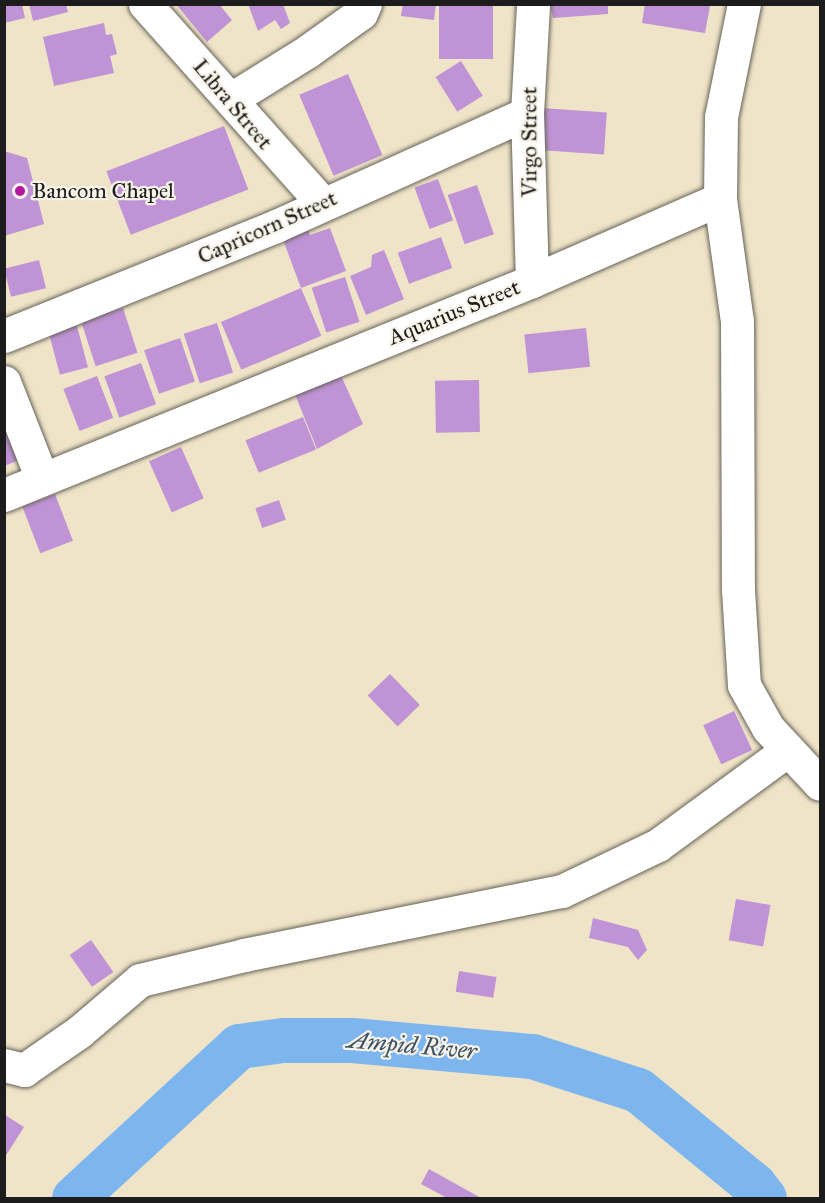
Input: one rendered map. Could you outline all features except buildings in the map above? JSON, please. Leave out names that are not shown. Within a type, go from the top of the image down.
[{"type":"street","name":"Libra Street","points":[[145,4],[231,99],[275,153],[322,202]]},
{"type":"street","points":[[231,99],[308,51],[361,13],[365,4]]},
{"type":"street","name":"Virgo Street","points":[[532,280],[526,113],[533,4]]},
{"type":"street","points":[[744,4],[721,117],[720,198],[737,321],[738,590],[744,685],[768,728],[820,784]]},
{"type":"street","name":"Capricorn Street","points":[[4,336],[276,226],[322,202],[526,113]]},
{"type":"street","name":"Aquarius Street","points":[[4,495],[532,280],[720,198]]},
{"type":"street","points":[[4,382],[42,479]]},
{"type":"street","points":[[4,1065],[24,1070],[79,1032],[141,980],[244,955],[562,891],[658,845],[788,750]]},
{"type":"waterway","name":"Ampid River","points":[[74,1198],[239,1046],[283,1040],[352,1040],[532,1056],[638,1090],[754,1185],[764,1198]]},
{"type":"place","name":"Bancom Chapel","points":[[20,191]]}]
